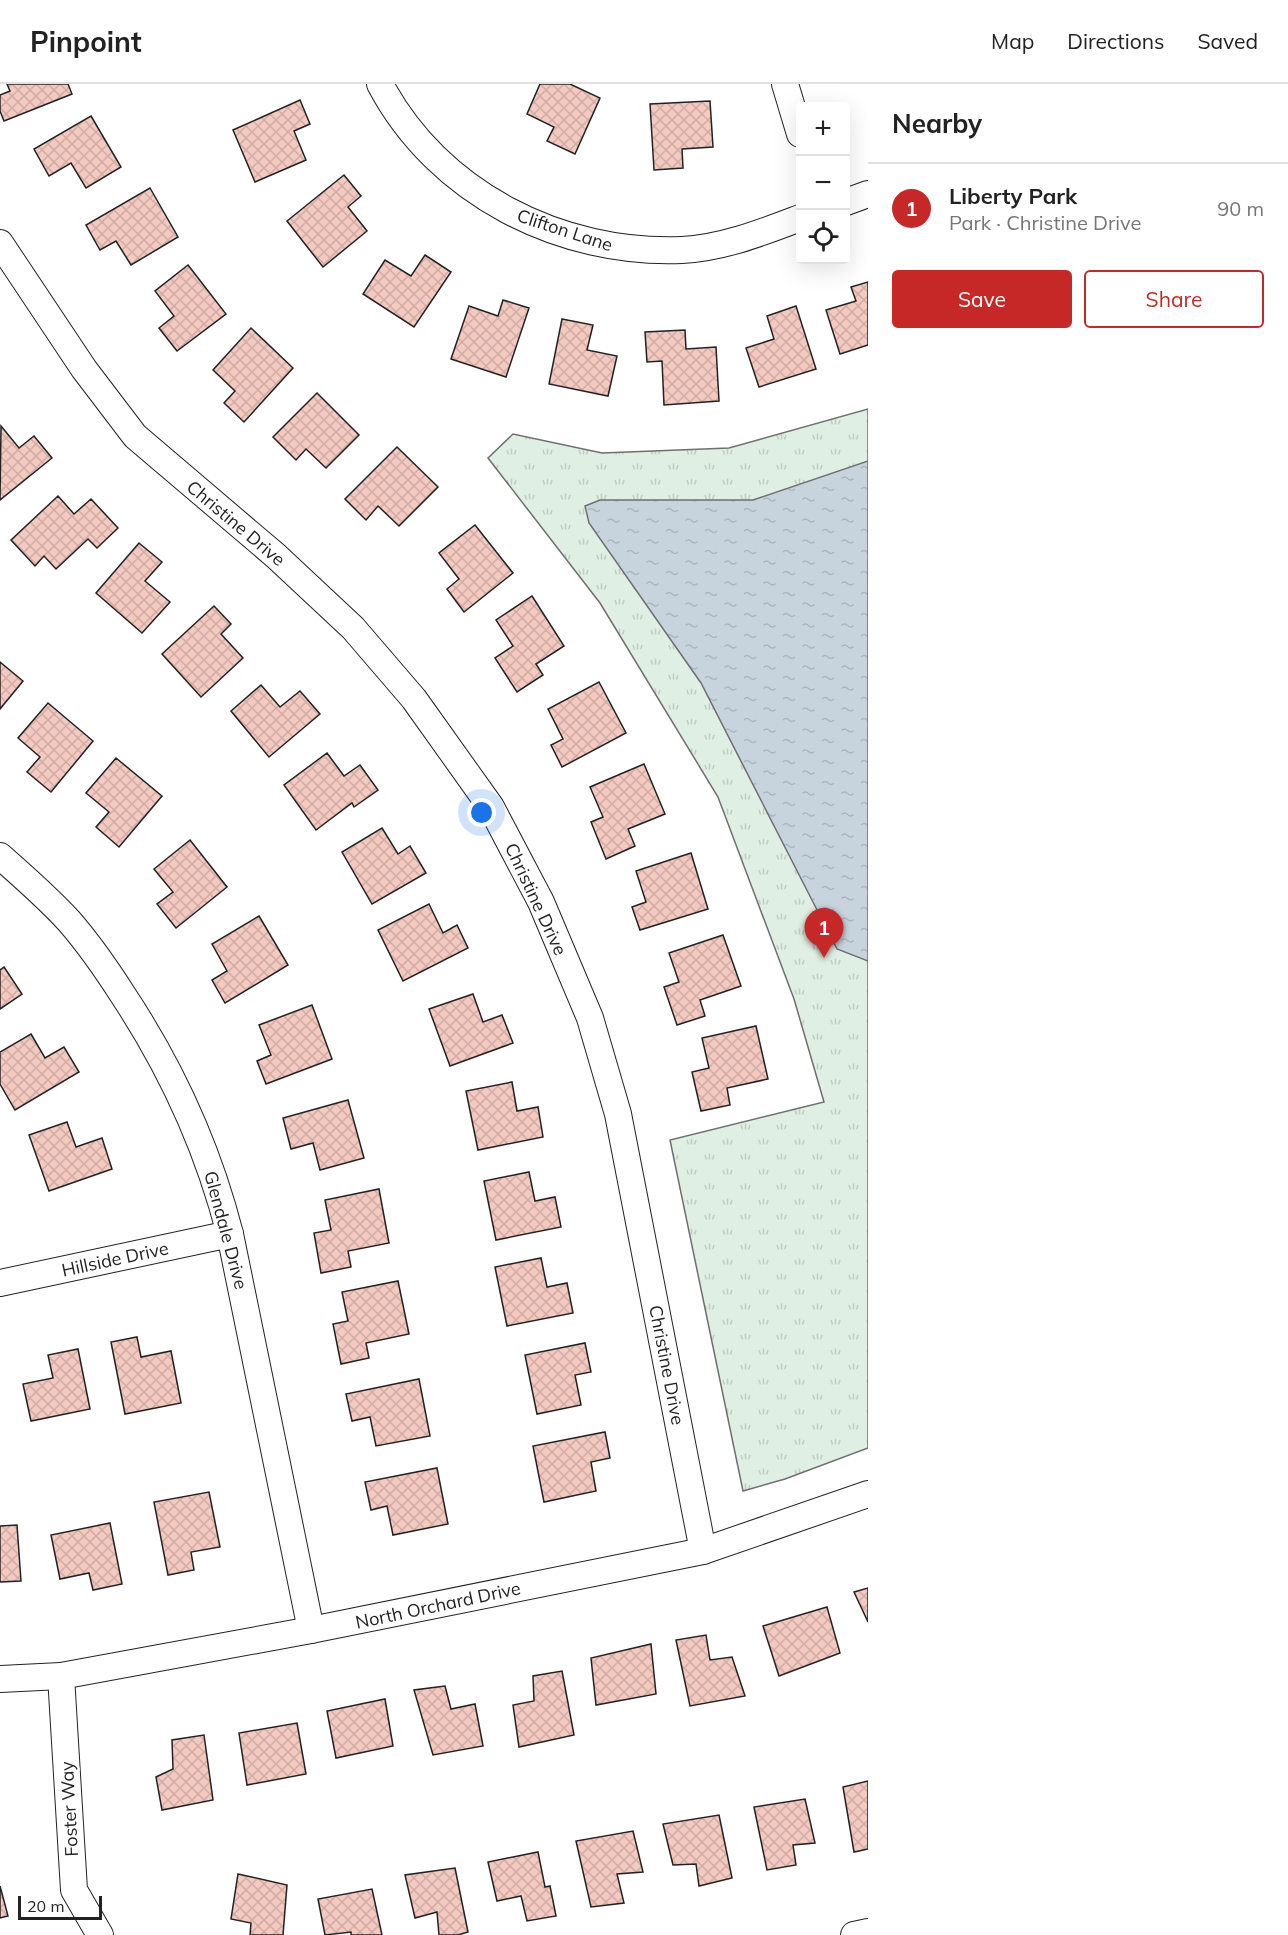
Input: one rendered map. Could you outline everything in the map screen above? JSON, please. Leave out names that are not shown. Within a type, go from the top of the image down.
[{"type":"street","name":"Clifton Lane","points":[[380,84],[388,99],[414,134],[441,164],[469,188],[518,217],[582,239],[620,248],[684,250],[757,234],[796,220]]},
{"type":"street","points":[[785,84],[796,118]]},
{"type":"street","points":[[850,201],[868,194]]},
{"type":"street","name":"Christine Drive","points":[[0,243],[84,369],[135,435],[276,556],[353,628],[414,699],[491,807],[541,903],[585,1007],[615,1103],[703,1551]]},
{"type":"street","name":"Glendale Drive","points":[[0,856],[70,922],[108,971],[161,1055],[184,1102],[220,1196],[230,1234],[311,1630]]},
{"type":"street","name":"Hillside Drive","points":[[0,1283],[230,1234]]},
{"type":"street","name":"North Orchard Drive","points":[[0,1679],[61,1676],[311,1630],[703,1551],[868,1494]]},
{"type":"street","name":"Foster Way","points":[[61,1676],[74,1890],[100,1935]]},
{"type":"street","points":[[854,1935],[868,1932]]},
{"type":"green space","points":[[868,409],[868,1448],[785,1479],[743,1491],[670,1140],[824,1102],[794,999],[718,797],[600,603],[488,458],[513,434],[602,453],[729,448]]},
{"type":"water","points":[[868,461],[868,961],[837,949],[701,683],[589,523],[585,506],[600,500],[753,500]]},
{"type":"building","points":[[7,84],[68,84],[72,94],[4,121],[0,111],[0,95],[10,91]]},
{"type":"building","points":[[540,84],[570,84],[600,98],[575,154],[547,141],[554,127],[527,114]]},
{"type":"building","points":[[300,100],[310,124],[294,131],[306,160],[255,182],[233,130]]},
{"type":"building","points":[[710,101],[713,147],[682,149],[683,168],[654,170],[650,104]]},
{"type":"building","points":[[91,116],[121,167],[86,188],[71,163],[49,176],[34,149]]},
{"type":"building","points":[[344,175],[361,196],[348,207],[367,231],[323,267],[287,221]]},
{"type":"building","points":[[150,188],[178,237],[131,265],[116,241],[100,250],[86,225]]},
{"type":"building","points":[[425,255],[451,272],[414,327],[363,294],[385,260],[411,276]]},
{"type":"building","points":[[188,265],[226,314],[177,351],[159,328],[174,316],[155,291]]},
{"type":"building","points":[[868,282],[868,345],[840,354],[826,310],[856,301],[851,287]]},
{"type":"building","points":[[503,300],[529,308],[506,377],[451,359],[469,306],[498,316]]},
{"type":"building","points":[[796,306],[816,369],[759,387],[746,348],[774,339],[767,316]]},
{"type":"building","points":[[562,319],[593,325],[587,350],[617,356],[608,396],[549,384]]},
{"type":"building","points":[[251,328],[293,368],[244,422],[224,403],[235,391],[213,370]]},
{"type":"building","points":[[685,330],[686,349],[716,347],[719,401],[664,405],[662,361],[647,362],[645,332]]},
{"type":"building","points":[[317,393],[359,435],[326,468],[306,449],[296,460],[273,437]]},
{"type":"building","points":[[1,426],[19,448],[34,436],[52,458],[0,500]]},
{"type":"building","points":[[397,447],[438,487],[399,526],[378,506],[366,520],[345,499]]},
{"type":"building","points":[[58,496],[74,514],[91,499],[118,528],[97,548],[88,539],[56,569],[44,556],[35,566],[11,540]]},
{"type":"building","points":[[475,525],[513,573],[464,612],[447,589],[459,579],[439,553]]},
{"type":"building","points":[[139,543],[162,562],[145,581],[170,602],[142,633],[96,593]]},
{"type":"building","points":[[532,596],[564,646],[536,664],[543,675],[517,692],[495,658],[513,646],[496,620]]},
{"type":"building","points":[[214,606],[231,624],[221,634],[243,658],[201,697],[162,654]]},
{"type":"building","points":[[0,662],[23,681],[0,709]]},
{"type":"building","points":[[599,682],[626,733],[562,767],[551,745],[563,739],[548,709]]},
{"type":"building","points":[[261,685],[280,707],[300,691],[320,714],[269,757],[231,711]]},
{"type":"building","points":[[48,703],[93,741],[51,792],[27,772],[40,757],[18,738]]},
{"type":"building","points":[[327,753],[344,776],[360,765],[378,790],[354,807],[352,803],[316,830],[284,785]]},
{"type":"building","points":[[116,758],[162,796],[119,847],[96,827],[109,812],[86,793]]},
{"type":"building","points":[[644,764],[665,814],[628,829],[635,846],[606,859],[591,822],[603,817],[590,787]]},
{"type":"building","points":[[382,828],[398,854],[410,846],[426,873],[372,904],[342,852]]},
{"type":"building","points":[[190,840],[227,887],[176,928],[157,904],[173,892],[154,869]]},
{"type":"building","points":[[691,853],[708,909],[640,930],[632,907],[646,902],[636,871]]},
{"type":"building","points":[[429,904],[443,933],[457,925],[468,948],[403,981],[378,930]]},
{"type":"building","points":[[259,916],[288,965],[225,1003],[212,980],[227,971],[212,944]]},
{"type":"building","points":[[723,935],[741,986],[700,1000],[705,1016],[677,1025],[664,987],[679,982],[669,953]]},
{"type":"building","points":[[4,967],[22,994],[0,1009],[0,970]]},
{"type":"building","points":[[473,994],[483,1022],[502,1015],[513,1043],[450,1066],[429,1009]]},
{"type":"building","points":[[312,1005],[332,1059],[266,1084],[257,1061],[271,1055],[259,1025]]},
{"type":"building","points":[[756,1026],[768,1079],[727,1088],[730,1105],[701,1111],[692,1072],[709,1068],[702,1038]]},
{"type":"building","points":[[31,1034],[45,1058],[64,1047],[79,1072],[15,1110],[0,1084],[0,1052]]},
{"type":"building","points":[[512,1082],[517,1111],[538,1107],[543,1137],[478,1150],[466,1091]]},
{"type":"building","points":[[348,1100],[364,1158],[320,1170],[313,1143],[291,1149],[283,1118]]},
{"type":"building","points":[[67,1122],[76,1147],[102,1138],[112,1169],[49,1191],[29,1135]]},
{"type":"building","points":[[529,1172],[535,1201],[555,1197],[561,1227],[496,1240],[484,1181]]},
{"type":"building","points":[[379,1189],[389,1243],[348,1251],[351,1267],[321,1273],[314,1233],[331,1230],[325,1200]]},
{"type":"building","points":[[541,1258],[547,1287],[567,1283],[573,1313],[507,1326],[495,1267]]},
{"type":"building","points":[[398,1281],[409,1334],[366,1343],[369,1358],[341,1364],[333,1324],[348,1321],[342,1292]]},
{"type":"building","points":[[137,1337],[141,1357],[171,1351],[181,1403],[125,1414],[111,1342]]},
{"type":"building","points":[[585,1343],[591,1372],[575,1375],[581,1405],[537,1414],[525,1355]]},
{"type":"building","points":[[78,1349],[90,1409],[31,1421],[23,1384],[53,1378],[48,1355]]},
{"type":"building","points":[[419,1379],[430,1436],[376,1446],[370,1417],[352,1421],[346,1394]]},
{"type":"building","points":[[605,1432],[610,1458],[591,1462],[596,1491],[544,1502],[533,1446]]},
{"type":"building","points":[[437,1468],[448,1524],[393,1535],[387,1506],[371,1510],[365,1482]]},
{"type":"building","points":[[209,1492],[220,1547],[191,1552],[194,1570],[168,1575],[154,1502]]},
{"type":"building","points":[[110,1523],[122,1584],[93,1590],[89,1573],[60,1579],[51,1535]]},
{"type":"building","points":[[17,1525],[21,1581],[0,1582],[0,1526]]},
{"type":"building","points":[[868,1588],[868,1622],[854,1592]]},
{"type":"building","points":[[827,1607],[840,1653],[779,1676],[763,1626]]},
{"type":"building","points":[[706,1635],[710,1660],[732,1657],[745,1696],[690,1706],[676,1640]]},
{"type":"building","points":[[651,1644],[656,1694],[596,1705],[591,1658]]},
{"type":"building","points":[[562,1671],[574,1735],[519,1747],[513,1705],[534,1701],[533,1676]]},
{"type":"building","points":[[445,1686],[451,1709],[475,1704],[483,1746],[433,1755],[414,1690]]},
{"type":"building","points":[[385,1699],[393,1746],[336,1758],[327,1711]]},
{"type":"building","points":[[297,1723],[306,1774],[247,1785],[239,1733]]},
{"type":"building","points":[[204,1735],[213,1800],[162,1810],[156,1777],[173,1769],[172,1740]]},
{"type":"building","points":[[868,1781],[868,1849],[854,1852],[843,1787]]},
{"type":"building","points":[[805,1799],[815,1843],[793,1845],[796,1865],[767,1870],[754,1807]]},
{"type":"building","points":[[719,1815],[732,1878],[699,1886],[696,1864],[673,1865],[663,1824]]},
{"type":"building","points":[[633,1831],[643,1872],[617,1874],[624,1903],[591,1907],[576,1841]]},
{"type":"building","points":[[538,1852],[545,1887],[550,1886],[556,1916],[527,1921],[521,1896],[497,1901],[488,1862]]},
{"type":"building","points":[[455,1868],[468,1932],[458,1935],[439,1935],[437,1912],[415,1918],[405,1875]]},
{"type":"building","points":[[238,1874],[287,1885],[283,1935],[250,1935],[251,1923],[231,1919]]},
{"type":"building","points":[[0,1886],[8,1916],[0,1918]]},
{"type":"building","points":[[372,1889],[382,1935],[351,1935],[351,1932],[325,1935],[318,1899]]},
{"type":"place","name":"Liberty Park","points":[[824,958]]}]
